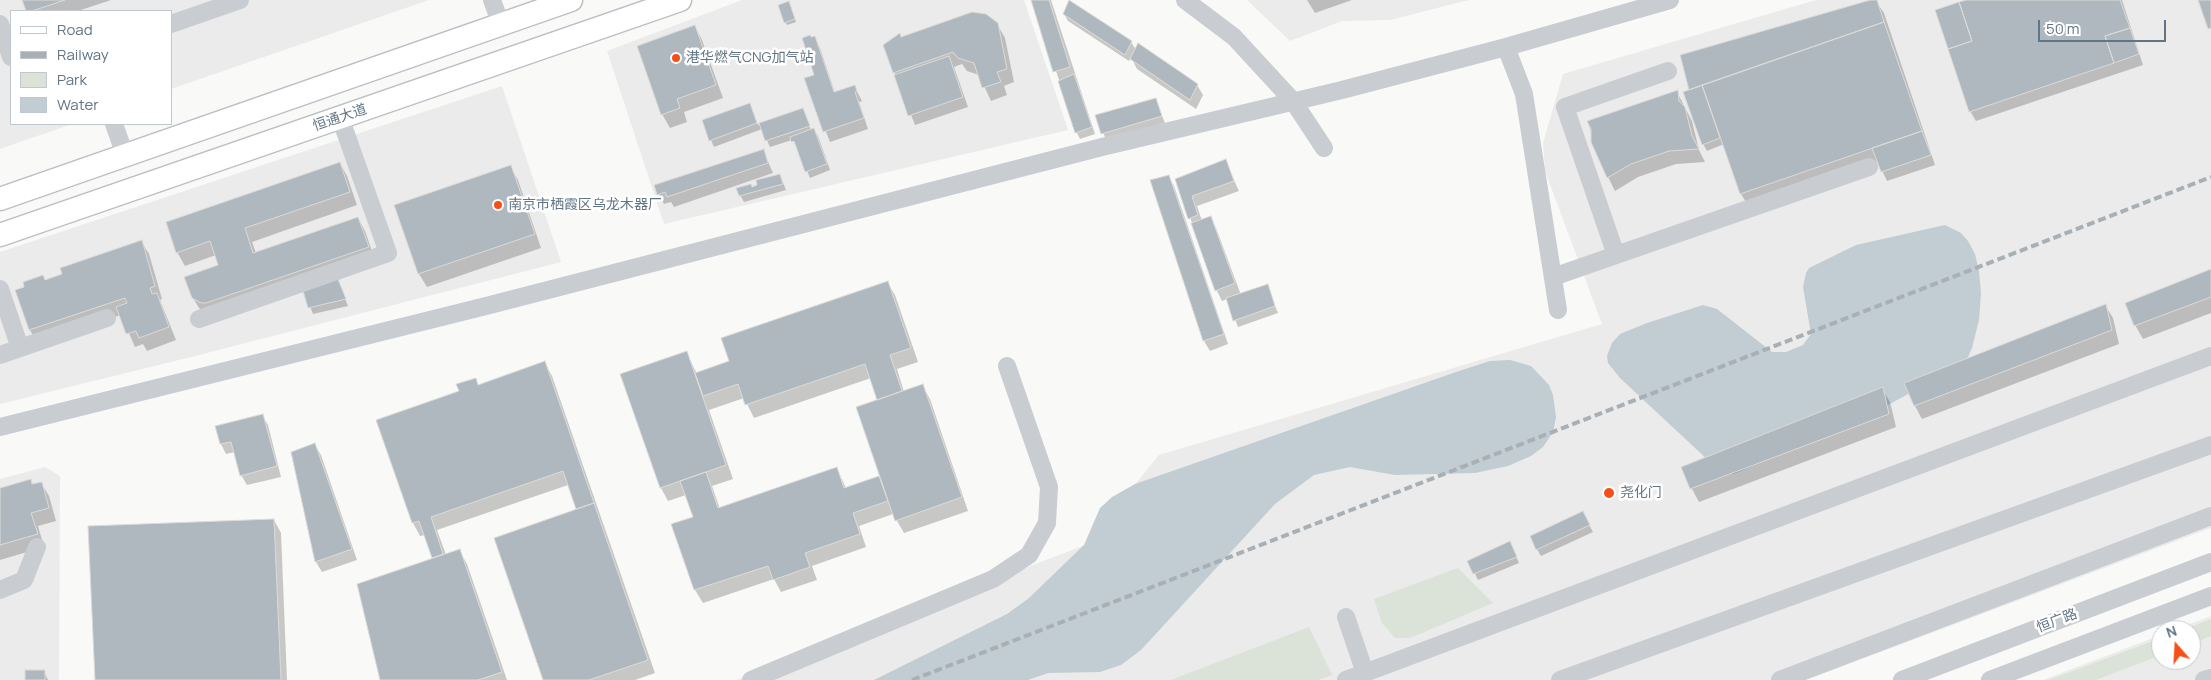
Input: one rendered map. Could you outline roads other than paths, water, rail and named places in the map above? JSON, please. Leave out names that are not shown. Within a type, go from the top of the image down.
[{"type":"main road","points":[[0,199],[571,0]]},
{"type":"main road","name":"恒通大道","points":[[0,235],[680,0]]},
{"type":"street","points":[[172,24],[240,0]]},
{"type":"street","points":[[492,0],[500,25]]},
{"type":"street","points":[[1185,0],[1234,37],[1292,101],[1324,148]]},
{"type":"street","points":[[0,427],[486,306],[1102,147],[1506,47],[1670,0]]},
{"type":"street","points":[[0,24],[10,54]]},
{"type":"street","points":[[1506,47],[1524,94],[1558,310]]},
{"type":"street","points":[[1616,255],[1565,107],[1668,71]]},
{"type":"street","points":[[199,319],[388,253],[340,117]]},
{"type":"street","points":[[114,125],[125,156]]},
{"type":"street","points":[[1552,277],[1869,167]]},
{"type":"street","points":[[0,289],[20,348]]},
{"type":"street","points":[[0,355],[107,318]]},
{"type":"street","points":[[1346,680],[2211,356]]},
{"type":"street","points":[[751,680],[993,579],[1029,555],[1047,522],[1049,487],[1007,366]]},
{"type":"street","points":[[1560,680],[2211,445]]},
{"type":"street","points":[[1780,680],[2211,516]]},
{"type":"street","points":[[0,590],[24,580],[36,547]]},
{"type":"street","name":"恒广路","points":[[1902,680],[2211,562]]},
{"type":"street","points":[[1990,680],[2211,596]]},
{"type":"street","points":[[1346,617],[1365,673]]},
{"type":"street","points":[[2204,680],[2211,678]]},
{"type":"water","points":[[1945,225],[1961,233],[1968,241],[1975,254],[1979,271],[1981,293],[1979,320],[1968,357],[1956,368],[1864,418],[1734,474],[1725,472],[1709,461],[1620,378],[1608,363],[1607,356],[1612,343],[1620,334],[1703,305],[1717,309],[1772,352],[1786,352],[1803,345],[1811,334],[1803,287],[1809,268],[1856,245]]},
{"type":"water","points":[[1510,360],[1531,366],[1549,385],[1553,395],[1556,417],[1553,432],[1543,447],[1531,456],[1508,466],[1475,473],[1395,475],[1350,467],[1314,475],[1275,504],[1141,650],[1121,665],[1100,672],[1048,673],[1028,680],[874,680],[1007,614],[1029,598],[1084,545],[1100,508],[1112,497],[1135,484],[1459,371],[1490,361]]},
{"type":"railway","points":[[912,680],[2211,177]]},
{"type":"place","name":"港华燃气CNG加气站","points":[[676,58]]},
{"type":"place","name":"南京市栖霞区乌龙木器厂","points":[[498,205]]},
{"type":"place","name":"尧化门","points":[[1609,493]]}]
